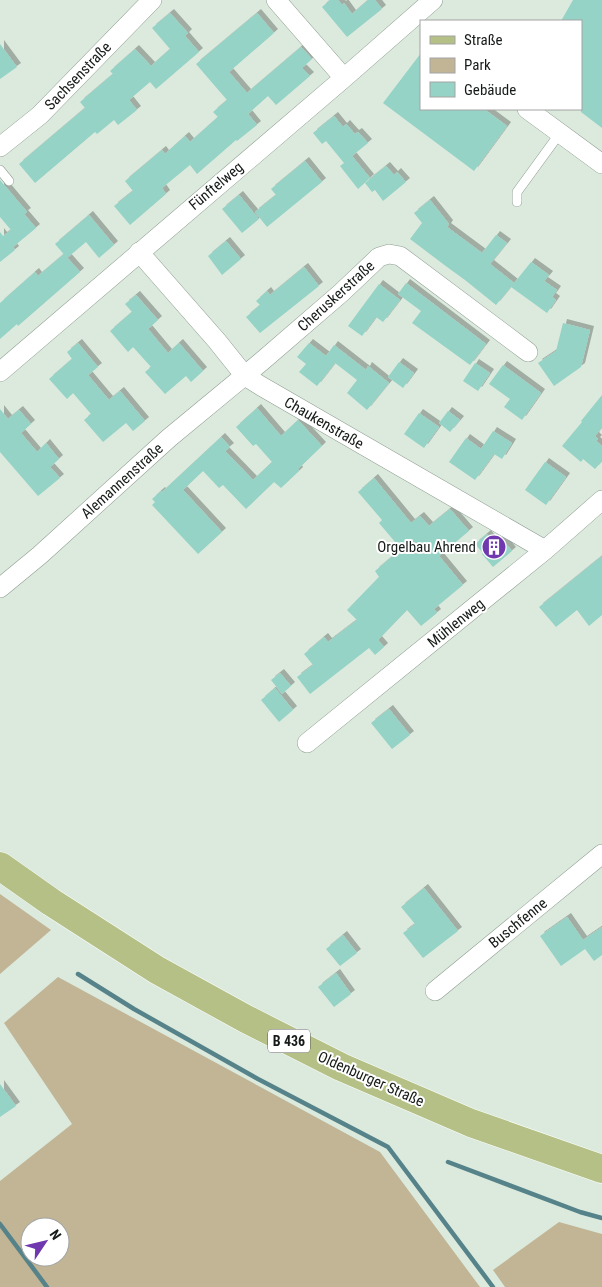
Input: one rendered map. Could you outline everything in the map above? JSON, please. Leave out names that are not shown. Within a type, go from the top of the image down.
[{"type":"main road","name":"Oldenburger Straße","points":[[0,866],[51,902],[157,970],[254,1024],[341,1067],[471,1123],[602,1169]]},
{"type":"street","name":"Sachsenstraße","points":[[0,147],[40,115],[152,0]]},
{"type":"street","points":[[276,0],[344,78]]},
{"type":"street","name":"Fünftelweg","points":[[0,372],[344,78],[417,21],[432,0]]},
{"type":"street","points":[[528,110],[602,164]]},
{"type":"street","name":"Chaukenstraße","points":[[139,252],[245,376],[545,550]]},
{"type":"street","name":"Cheruskerstraße","points":[[245,376],[341,293],[379,257],[389,254],[400,256],[528,352]]},
{"type":"street","name":"Alemannenstraße","points":[[0,588],[47,549],[169,438],[245,376]]},
{"type":"street","name":"Mühlenweg","points":[[307,743],[545,550],[602,500]]},
{"type":"street","name":"Buschfenne","points":[[435,991],[602,854]]},
{"type":"lane","points":[[517,202],[517,192],[560,133]]},
{"type":"lane","points":[[0,170],[9,181]]},
{"type":"green space","points":[[0,894],[51,930],[0,974]]},
{"type":"green space","points":[[58,977],[380,1152],[480,1287],[0,1287],[0,1181],[72,1124],[4,1023]]},
{"type":"green space","points":[[559,1222],[602,1234],[602,1287],[505,1287],[493,1270]]},
{"type":"building","points":[[330,0],[338,0],[342,5],[344,3],[352,14],[368,0],[375,0],[382,9],[347,37],[322,7]]},
{"type":"building","points":[[573,0],[602,0],[602,128],[581,112],[582,20],[562,20]]},
{"type":"building","points":[[170,13],[188,33],[185,36],[199,52],[156,89],[150,82],[129,100],[137,110],[118,125],[114,120],[97,134],[95,132],[35,183],[19,164],[85,108],[80,102],[113,74],[110,71],[135,49],[151,66],[170,49],[152,28]]},
{"type":"building","points":[[257,13],[274,33],[229,72],[247,93],[301,47],[312,59],[302,68],[310,76],[276,105],[268,96],[248,114],[257,125],[236,140],[197,174],[190,165],[162,188],[166,194],[130,225],[114,206],[133,191],[125,181],[162,150],[165,154],[185,136],[190,142],[218,117],[213,112],[227,100],[196,64]]},
{"type":"building","points":[[0,44],[17,67],[0,79]]},
{"type":"building","points":[[420,54],[420,110],[485,110],[507,126],[474,171],[383,103]]},
{"type":"building","points":[[334,116],[343,127],[346,124],[355,134],[358,132],[368,143],[352,156],[370,178],[358,189],[340,166],[344,163],[326,141],[322,144],[313,133]]},
{"type":"building","points":[[305,161],[322,182],[267,227],[255,212],[276,195],[271,189]]},
{"type":"building","points":[[386,166],[394,175],[397,172],[406,182],[383,201],[375,190],[372,192],[365,183]]},
{"type":"building","points":[[0,180],[27,212],[24,214],[36,228],[13,247],[15,250],[0,262],[0,232],[3,236],[11,230],[0,217]]},
{"type":"building","points":[[239,195],[259,219],[242,233],[222,209]]},
{"type":"building","points":[[430,200],[449,224],[447,227],[482,253],[496,235],[507,243],[490,264],[514,283],[496,305],[410,239],[422,223],[414,213]]},
{"type":"building","points":[[89,215],[114,245],[99,258],[86,242],[67,258],[55,244]]},
{"type":"building","points":[[226,241],[241,259],[222,275],[208,256]]},
{"type":"building","points":[[64,254],[80,272],[18,326],[17,324],[0,339],[0,303],[35,272],[38,276]]},
{"type":"building","points":[[531,262],[549,275],[544,281],[557,290],[552,297],[556,300],[547,313],[511,287]]},
{"type":"building","points":[[304,267],[319,286],[260,333],[246,317],[260,305],[256,301],[267,291],[270,295]]},
{"type":"building","points":[[406,283],[486,344],[470,365],[412,323],[421,311],[398,294]]},
{"type":"building","points":[[379,284],[400,300],[383,322],[376,317],[362,336],[348,326]]},
{"type":"building","points":[[136,295],[158,320],[148,329],[168,353],[179,343],[203,371],[191,382],[186,376],[165,394],[145,372],[151,367],[133,347],[128,352],[110,331],[132,312],[125,304]]},
{"type":"building","points":[[563,323],[590,330],[581,367],[554,386],[538,363],[556,351]]},
{"type":"building","points":[[78,343],[98,367],[88,375],[109,400],[120,391],[145,421],[133,431],[126,423],[103,442],[84,420],[91,414],[73,393],[67,399],[49,379],[72,359],[67,352]]},
{"type":"building","points":[[309,343],[326,356],[334,345],[366,370],[368,366],[389,383],[367,410],[347,393],[357,380],[335,363],[317,386],[299,372],[306,364],[297,357]]},
{"type":"building","points":[[399,362],[414,373],[403,388],[388,377]]},
{"type":"building","points":[[475,363],[490,373],[478,391],[463,381]]},
{"type":"building","points":[[503,365],[541,393],[522,420],[504,407],[510,399],[489,384]]},
{"type":"building","points":[[602,395],[602,427],[595,436],[598,439],[596,441],[602,446],[602,461],[595,469],[583,459],[581,462],[562,446]]},
{"type":"building","points":[[257,408],[281,436],[298,420],[322,446],[281,488],[274,482],[246,509],[223,485],[219,488],[203,471],[183,490],[222,532],[198,554],[152,505],[155,502],[152,499],[221,437],[230,447],[225,451],[253,480],[272,462],[256,444],[253,446],[236,427]]},
{"type":"building","points":[[0,409],[8,419],[19,410],[31,424],[21,433],[37,452],[46,443],[59,459],[50,467],[60,478],[38,496],[0,452]]},
{"type":"building","points":[[448,411],[460,420],[450,432],[439,423]]},
{"type":"building","points":[[419,413],[439,427],[424,448],[404,434]]},
{"type":"building","points":[[493,431],[512,443],[502,459],[494,454],[475,480],[449,462],[466,438],[481,449]]},
{"type":"building","points":[[545,462],[566,477],[546,505],[525,490]]},
{"type":"building","points":[[374,478],[411,523],[420,516],[429,526],[450,509],[469,531],[439,556],[463,585],[434,609],[437,613],[421,626],[407,610],[378,640],[384,647],[375,655],[369,648],[310,694],[297,677],[313,665],[304,654],[324,637],[328,642],[357,620],[347,610],[379,577],[375,571],[401,549],[379,523],[382,520],[358,492]]},
{"type":"building","name":"Orgelbau Ahrend","points":[[487,534],[494,543],[501,538],[512,551],[493,567],[475,544]]},
{"type":"building","points":[[602,556],[602,615],[589,626],[577,610],[556,627],[539,607]]},
{"type":"building","points":[[280,673],[291,686],[282,694],[271,680]]},
{"type":"building","points":[[275,688],[293,710],[279,722],[261,700]]},
{"type":"building","points":[[389,709],[410,735],[392,749],[371,723]]},
{"type":"building","points":[[424,888],[458,931],[423,958],[403,933],[415,924],[401,907]]},
{"type":"building","points":[[567,917],[583,940],[602,927],[602,955],[594,961],[585,949],[561,966],[540,936]]},
{"type":"building","points":[[343,935],[357,953],[340,966],[326,949]]},
{"type":"building","points":[[336,973],[351,994],[334,1007],[318,987]]},
{"type":"building","points":[[0,1084],[16,1106],[0,1117]]},
{"type":"waterway","points":[[78,974],[134,1009],[258,1079],[388,1147],[493,1287]]},
{"type":"waterway","points":[[448,1162],[580,1212],[602,1218]]},
{"type":"waterway","points":[[0,1224],[47,1287]]},
{"type":"place","name":"Orgelbau Ahrend","points":[[494,547]]}]
